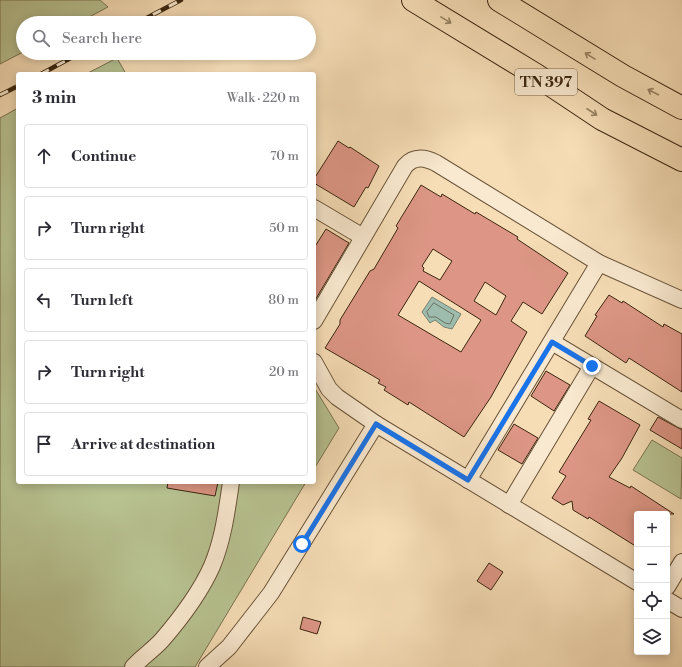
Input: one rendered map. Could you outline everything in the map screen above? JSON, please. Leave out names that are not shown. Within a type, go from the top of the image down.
[{"type":"highway","name":"TN 397","points":[[413,0],[530,71],[602,119],[682,160]]},
{"type":"highway","name":"TN 397","points":[[499,0],[624,76],[682,108]]},
{"type":"street","points":[[316,318],[405,166],[412,160],[423,158],[436,163],[599,263],[682,300]]},
{"type":"street","points":[[316,209],[363,237]]},
{"type":"street","points":[[468,480],[599,263]]},
{"type":"street","points":[[552,342],[682,420]]},
{"type":"street","points":[[316,365],[329,388],[337,397],[376,424],[634,580]]},
{"type":"street","points":[[509,505],[592,366]]},
{"type":"street","points":[[207,667],[229,647],[280,580],[376,424]]},
{"type":"street","points":[[133,667],[154,648],[170,630],[192,602],[205,580],[212,565],[220,540],[231,484]]},
{"type":"street","points":[[669,583],[682,562]]},
{"type":"street","points":[[670,602],[682,609]]},
{"type":"street","points":[[220,667],[229,647]]},
{"type":"green space","points":[[0,0],[100,0],[108,7],[91,16],[16,16],[16,56],[0,64]]},
{"type":"green space","points":[[113,60],[118,60],[125,72],[90,72]]},
{"type":"green space","points":[[16,109],[16,484],[305,484],[195,667],[0,667],[0,118]]},
{"type":"green space","points":[[316,390],[339,428],[316,466]]},
{"type":"green space","points":[[652,440],[682,458],[681,499],[633,470]]},
{"type":"water","points":[[432,297],[461,314],[452,329],[444,327],[435,320],[430,323],[422,312]]},
{"type":"building","points":[[338,141],[379,166],[368,188],[366,187],[354,207],[316,184],[316,176]]},
{"type":"building","points":[[421,185],[441,197],[442,194],[475,214],[476,212],[518,237],[517,239],[568,273],[542,314],[523,302],[511,321],[527,332],[491,397],[464,437],[409,402],[408,405],[384,390],[386,387],[378,383],[380,380],[325,348],[340,324],[340,320],[370,271],[374,269],[398,228],[396,226]],"holes":[[[433,249],[452,261],[440,280],[423,271],[424,268],[422,266]],[[419,281],[481,320],[461,352],[398,315]],[[485,282],[506,296],[496,315],[474,301]]]},
{"type":"building","points":[[326,229],[349,243],[316,299],[316,245]]},
{"type":"building","points":[[609,295],[622,303],[623,301],[663,327],[664,324],[682,334],[682,392],[629,358],[626,363],[585,336],[597,316],[595,315]]},
{"type":"building","points":[[546,371],[570,385],[554,411],[531,396]]},
{"type":"building","points":[[599,401],[640,425],[622,458],[609,477],[630,488],[631,486],[669,511],[634,511],[634,545],[589,517],[588,519],[573,510],[572,501],[563,505],[552,498],[566,476],[559,472],[591,420],[588,419]]},
{"type":"building","points":[[658,417],[682,430],[682,449],[650,430]]},
{"type":"building","points":[[514,424],[538,438],[522,464],[498,450]]},
{"type":"building","points":[[168,484],[218,484],[215,496],[167,488]]},
{"type":"building","points":[[489,563],[503,572],[491,590],[477,581]]},
{"type":"building","points":[[303,617],[321,622],[317,634],[300,629]]},
{"type":"railway","points":[[150,16],[181,0]]},
{"type":"railway","points":[[45,72],[67,60]]},
{"type":"railway","points":[[0,95],[16,87]]},
{"type":"route","points":[[302,544],[376,424],[468,480],[552,342],[592,366]]}]
